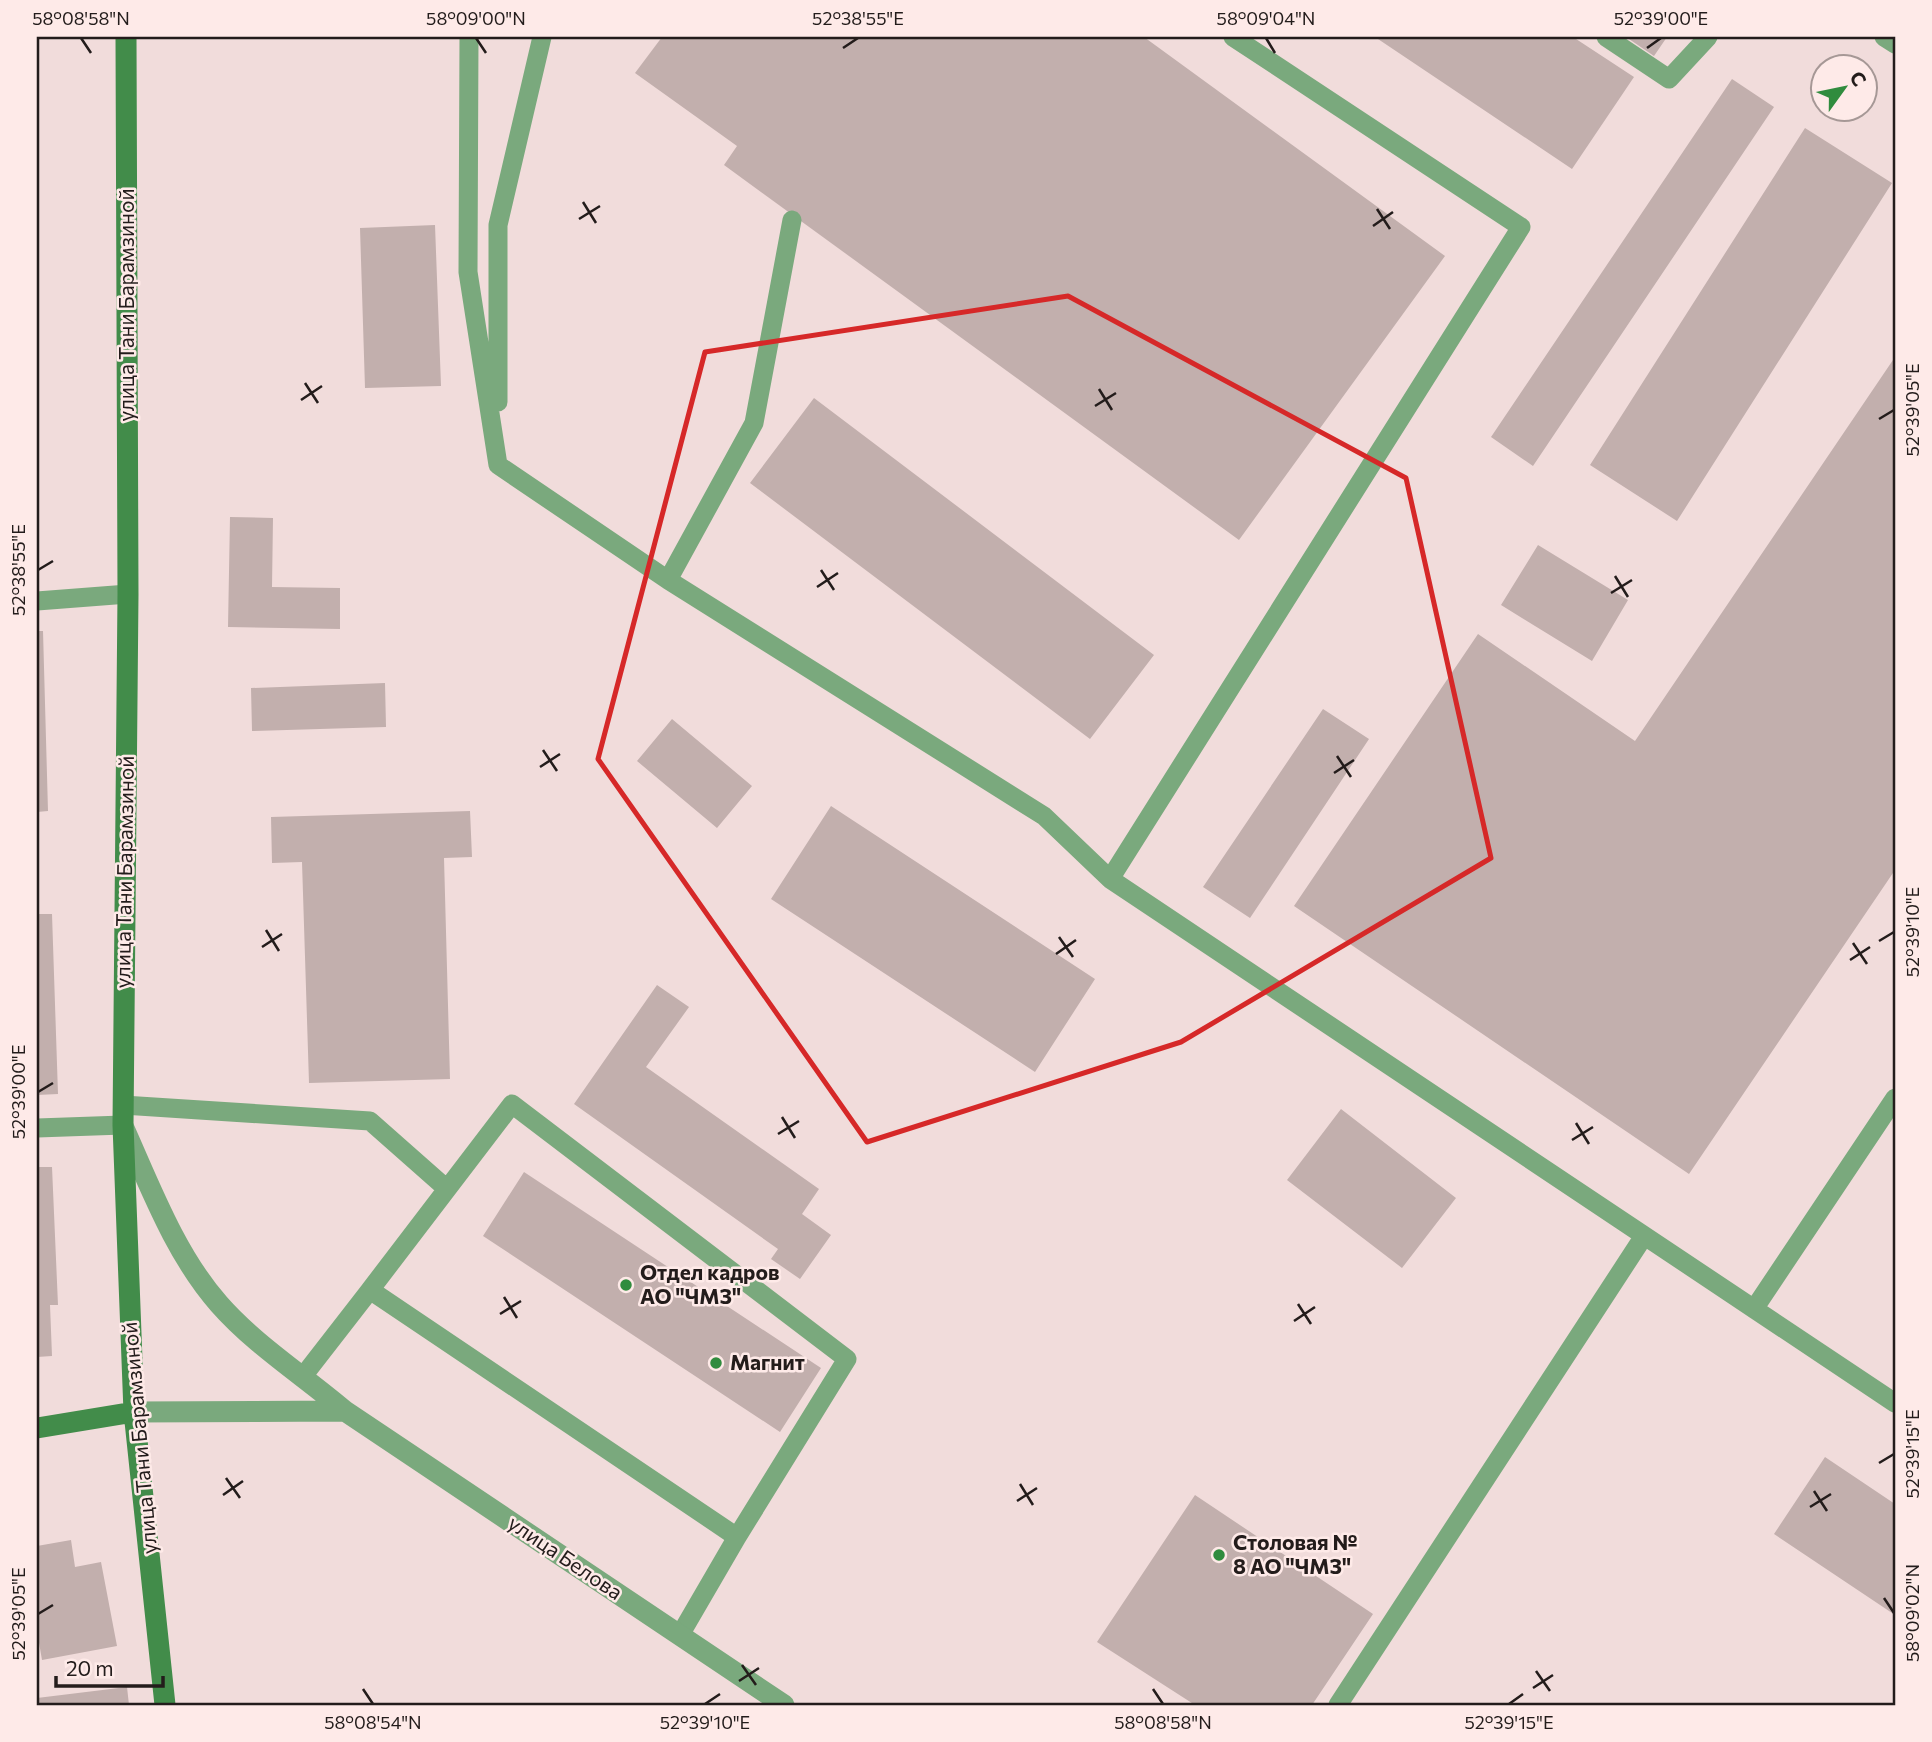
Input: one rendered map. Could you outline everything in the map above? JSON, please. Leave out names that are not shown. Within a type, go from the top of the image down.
[{"type":"street","name":"улица Тани Барамзиной","points":[[126,37],[128,594],[123,1115],[134,1412],[165,1705]]},
{"type":"street","name":"улица Белова","points":[[123,1115],[159,1206],[191,1264],[218,1303],[243,1328],[345,1411],[784,1705]]},
{"type":"street","points":[[37,1428],[134,1412],[345,1411]]},
{"type":"lane","points":[[469,37],[468,272],[498,465],[668,580],[1044,816],[1110,879],[1895,1403]]},
{"type":"lane","points":[[498,465],[498,225],[542,37]]},
{"type":"lane","points":[[1110,879],[1521,227],[1233,37]]},
{"type":"lane","points":[[1606,37],[1669,79],[1707,37]]},
{"type":"lane","points":[[1884,37],[1895,44]]},
{"type":"lane","points":[[668,580],[754,423],[792,220]]},
{"type":"lane","points":[[37,601],[128,594]]},
{"type":"lane","points":[[1754,1309],[1895,1098]]},
{"type":"lane","points":[[304,1375],[512,1104],[847,1359],[680,1635]]},
{"type":"lane","points":[[37,1128],[123,1115],[370,1121],[447,1189]]},
{"type":"lane","points":[[1338,1705],[1644,1236]]},
{"type":"lane","points":[[370,1290],[737,1537]]},
{"type":"highlighted area","points":[[1068,296],[1406,478],[1491,858],[1181,1042],[867,1142],[598,759],[705,352]]},
{"type":"building","points":[[662,37],[1144,37],[1445,256],[1239,540],[724,165],[737,146],[635,73]]},
{"type":"building","points":[[1375,37],[1573,37],[1634,77],[1572,169]]},
{"type":"building","points":[[1626,37],[1667,37],[1654,56]]},
{"type":"building","points":[[1732,79],[1774,107],[1533,466],[1491,437]]},
{"type":"building","points":[[1805,128],[1892,183],[1677,521],[1590,465]]},
{"type":"building","points":[[435,225],[441,386],[365,388],[360,228]]},
{"type":"building","points":[[1895,357],[1895,870],[1689,1174],[1294,906],[1478,634],[1635,741]]},
{"type":"building","points":[[814,398],[1154,655],[1090,739],[750,483]]},
{"type":"building","points":[[230,517],[273,518],[272,587],[340,588],[340,629],[228,627]]},
{"type":"building","points":[[1538,545],[1628,600],[1592,661],[1501,605]]},
{"type":"building","points":[[37,631],[43,631],[48,811],[37,812]]},
{"type":"building","points":[[385,683],[386,727],[252,731],[251,688]]},
{"type":"building","points":[[1323,709],[1369,739],[1250,918],[1203,887]]},
{"type":"building","points":[[672,719],[752,786],[717,828],[637,761]]},
{"type":"building","points":[[831,806],[1095,979],[1035,1072],[771,899]]},
{"type":"building","points":[[470,811],[472,857],[444,858],[450,1079],[309,1083],[302,862],[272,863],[271,817]]},
{"type":"building","points":[[37,914],[52,914],[58,1094],[37,1095]]},
{"type":"building","points":[[657,985],[689,1007],[646,1067],[819,1189],[802,1214],[831,1235],[800,1279],[771,1259],[778,1249],[574,1104]]},
{"type":"building","points":[[1341,1109],[1456,1198],[1402,1268],[1287,1180]]},
{"type":"building","points":[[37,1167],[52,1167],[58,1305],[50,1305],[52,1356],[37,1357]]},
{"type":"building","name":"Отдел кадров АО \"ЧМЗ\"","points":[[524,1172],[821,1368],[780,1432],[483,1236]]},
{"type":"building","points":[[1825,1457],[1895,1504],[1895,1615],[1774,1534]]},
{"type":"building","name":"Столовая № 8 АО \"ЧМЗ\"","points":[[1195,1495],[1373,1614],[1312,1705],[1195,1705],[1097,1642]]},
{"type":"building","points":[[71,1540],[75,1567],[101,1562],[117,1646],[42,1660],[37,1631],[37,1546]]},
{"type":"building","points":[[127,1687],[129,1705],[37,1705],[37,1698]]},
{"type":"place","name":"Отдел кадров АО \"ЧМЗ\"","points":[[626,1285]]},
{"type":"place","name":"Магнит","points":[[716,1363]]},
{"type":"place","name":"Столовая № 8 АО \"ЧМЗ\"","points":[[1219,1555]]}]
